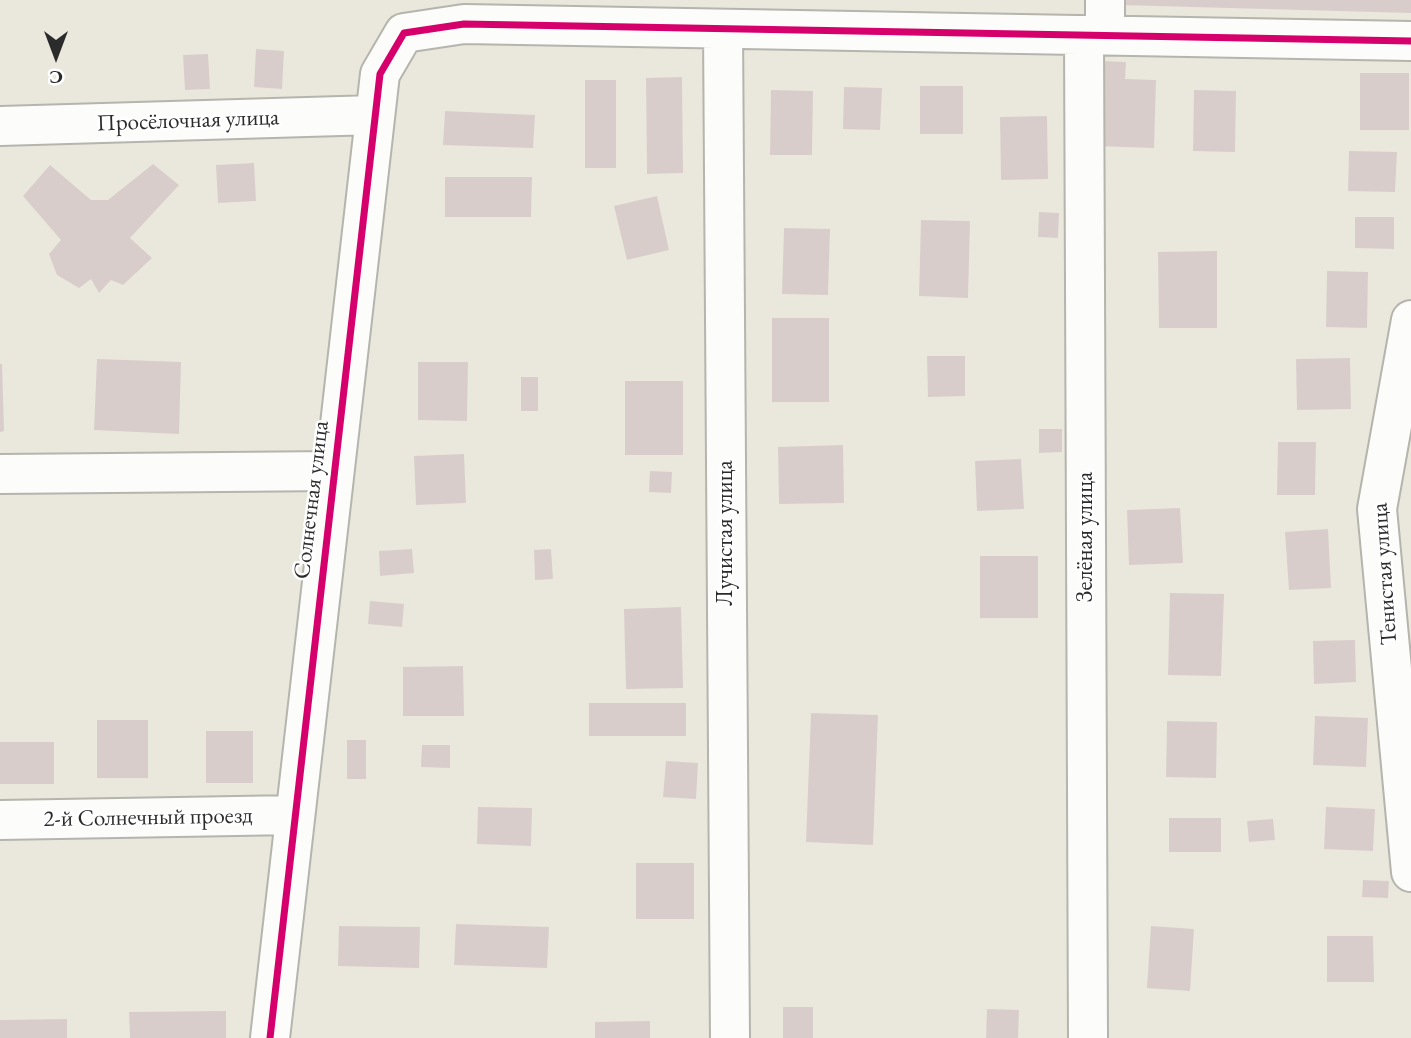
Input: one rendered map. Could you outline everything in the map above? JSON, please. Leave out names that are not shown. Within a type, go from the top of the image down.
[{"type":"street","points":[[484,16],[723,29],[858,15],[1098,23],[1411,41]]},
{"type":"street","name":"Солнечная улица","points":[[270,1038],[380,74],[404,33],[484,16]]},
{"type":"street","name":"Зелёная улица","points":[[1088,1038],[1098,23]]},
{"type":"street","name":"Лучистая улица","points":[[723,29],[730,1038]]},
{"type":"street","name":"Просёлочная улица","points":[[0,126],[375,115]]},
{"type":"street","name":"Тенистая улица","points":[[1411,320],[1377,509],[1411,872]]},
{"type":"street","points":[[0,474],[334,471]]},
{"type":"street","points":[[1411,595],[1411,633]]},
{"type":"street","name":"2-й Солнечный проезд","points":[[0,820],[295,816]]},
{"type":"building","points":[[1119,0],[1411,0],[1411,13],[1119,5]]},
{"type":"building","points":[[256,49],[284,51],[282,89],[254,87]]},
{"type":"building","points":[[208,54],[210,89],[185,90],[183,55]]},
{"type":"building","points":[[1099,61],[1126,62],[1125,79],[1156,80],[1154,148],[1096,146]]},
{"type":"building","points":[[1360,73],[1409,73],[1409,130],[1360,130]]},
{"type":"building","points":[[682,77],[683,173],[647,174],[646,78]]},
{"type":"building","points":[[585,80],[616,80],[616,168],[585,168]]},
{"type":"building","points":[[920,86],[963,86],[963,134],[920,134]]},
{"type":"building","points":[[844,87],[882,88],[880,130],[843,129]]},
{"type":"building","points":[[771,90],[813,91],[812,155],[770,155]]},
{"type":"building","points":[[1194,90],[1236,91],[1235,152],[1193,151]]},
{"type":"building","points":[[445,111],[535,115],[533,148],[443,145]]},
{"type":"building","points":[[1047,116],[1048,179],[1001,180],[1000,117]]},
{"type":"building","points":[[1349,151],[1397,152],[1395,192],[1348,191]]},
{"type":"building","points":[[254,163],[256,201],[218,203],[216,165]]},
{"type":"building","points":[[153,164],[179,185],[130,238],[152,258],[123,285],[111,280],[99,293],[91,279],[79,288],[57,275],[49,254],[61,240],[23,196],[50,165],[91,200],[108,200]]},
{"type":"building","points":[[445,177],[532,177],[531,217],[445,217]]},
{"type":"building","points":[[657,196],[669,250],[627,260],[614,206]]},
{"type":"building","points":[[1039,212],[1059,213],[1058,238],[1038,237]]},
{"type":"building","points":[[1355,217],[1394,217],[1394,249],[1355,248]]},
{"type":"building","points":[[921,220],[970,221],[968,298],[919,296]]},
{"type":"building","points":[[784,228],[830,229],[828,295],[782,294]]},
{"type":"building","points":[[1217,251],[1217,328],[1159,328],[1158,252]]},
{"type":"building","points":[[1327,271],[1368,272],[1367,328],[1326,327]]},
{"type":"building","points":[[772,318],[829,318],[829,402],[772,402]]},
{"type":"building","points":[[927,356],[965,356],[965,396],[928,397]]},
{"type":"building","points":[[1350,358],[1351,409],[1297,410],[1296,359]]},
{"type":"building","points":[[97,359],[181,362],[179,434],[94,430]]},
{"type":"building","points":[[418,362],[468,362],[467,421],[418,420]]},
{"type":"building","points":[[0,364],[4,431],[0,432]]},
{"type":"building","points":[[521,377],[538,377],[538,411],[521,411]]},
{"type":"building","points":[[625,381],[683,381],[683,455],[625,455]]},
{"type":"building","points":[[1039,429],[1062,429],[1062,452],[1039,453]]},
{"type":"building","points":[[1278,442],[1316,442],[1315,495],[1277,495]]},
{"type":"building","points":[[843,445],[844,503],[779,504],[778,447]]},
{"type":"building","points":[[464,454],[466,503],[416,505],[414,456]]},
{"type":"building","points":[[1021,459],[1024,509],[977,511],[975,461]]},
{"type":"building","points":[[650,471],[672,472],[671,493],[649,492]]},
{"type":"building","points":[[1180,508],[1183,563],[1129,565],[1127,510]]},
{"type":"building","points":[[1328,529],[1331,588],[1289,590],[1285,532]]},
{"type":"building","points":[[412,549],[414,573],[380,576],[379,551]]},
{"type":"building","points":[[551,549],[553,579],[535,580],[534,550]]},
{"type":"building","points":[[980,556],[1038,556],[1038,618],[980,618]]},
{"type":"building","points":[[1170,593],[1224,594],[1221,676],[1168,675]]},
{"type":"building","points":[[370,601],[404,604],[402,627],[368,624]]},
{"type":"building","points":[[681,607],[683,688],[626,689],[624,609]]},
{"type":"building","points":[[1355,640],[1356,682],[1314,684],[1313,641]]},
{"type":"building","points":[[463,666],[464,716],[403,716],[403,667]]},
{"type":"building","points":[[589,703],[686,703],[686,736],[589,736]]},
{"type":"building","points":[[811,713],[878,715],[873,845],[806,842]]},
{"type":"building","points":[[1315,716],[1368,718],[1366,767],[1313,765]]},
{"type":"building","points":[[97,720],[148,720],[148,778],[97,778]]},
{"type":"building","points":[[1167,721],[1217,722],[1216,778],[1166,777]]},
{"type":"building","points":[[206,731],[253,731],[253,783],[206,783]]},
{"type":"building","points":[[347,740],[366,740],[366,779],[347,779]]},
{"type":"building","points":[[0,742],[54,742],[54,784],[0,784]]},
{"type":"building","points":[[422,745],[450,745],[450,768],[421,767]]},
{"type":"building","points":[[666,761],[698,763],[696,799],[663,797]]},
{"type":"building","points":[[478,807],[532,808],[531,846],[477,844]]},
{"type":"building","points":[[1326,807],[1375,809],[1373,851],[1324,849]]},
{"type":"building","points":[[1169,818],[1221,818],[1221,852],[1169,852]]},
{"type":"building","points":[[1273,819],[1275,840],[1249,842],[1247,821]]},
{"type":"building","points":[[636,863],[694,863],[694,919],[636,919]]},
{"type":"building","points":[[1363,880],[1389,881],[1388,898],[1362,897]]},
{"type":"building","points":[[456,924],[549,927],[547,968],[454,965]]},
{"type":"building","points":[[339,926],[420,927],[419,968],[338,966]]},
{"type":"building","points":[[1151,926],[1194,929],[1190,991],[1147,988]]},
{"type":"building","points":[[1327,936],[1373,936],[1374,982],[1327,982]]},
{"type":"building","points":[[783,1007],[813,1007],[813,1038],[783,1038]]},
{"type":"building","points":[[987,1009],[1019,1010],[1018,1038],[986,1038]]},
{"type":"building","points":[[226,1011],[226,1038],[130,1038],[129,1012]]},
{"type":"building","points":[[67,1019],[67,1038],[0,1038],[0,1020]]},
{"type":"building","points":[[650,1021],[650,1038],[595,1038],[595,1022]]},
{"type":"cycle path","points":[[270,1038],[380,74],[404,33],[464,24],[1411,41]]}]
